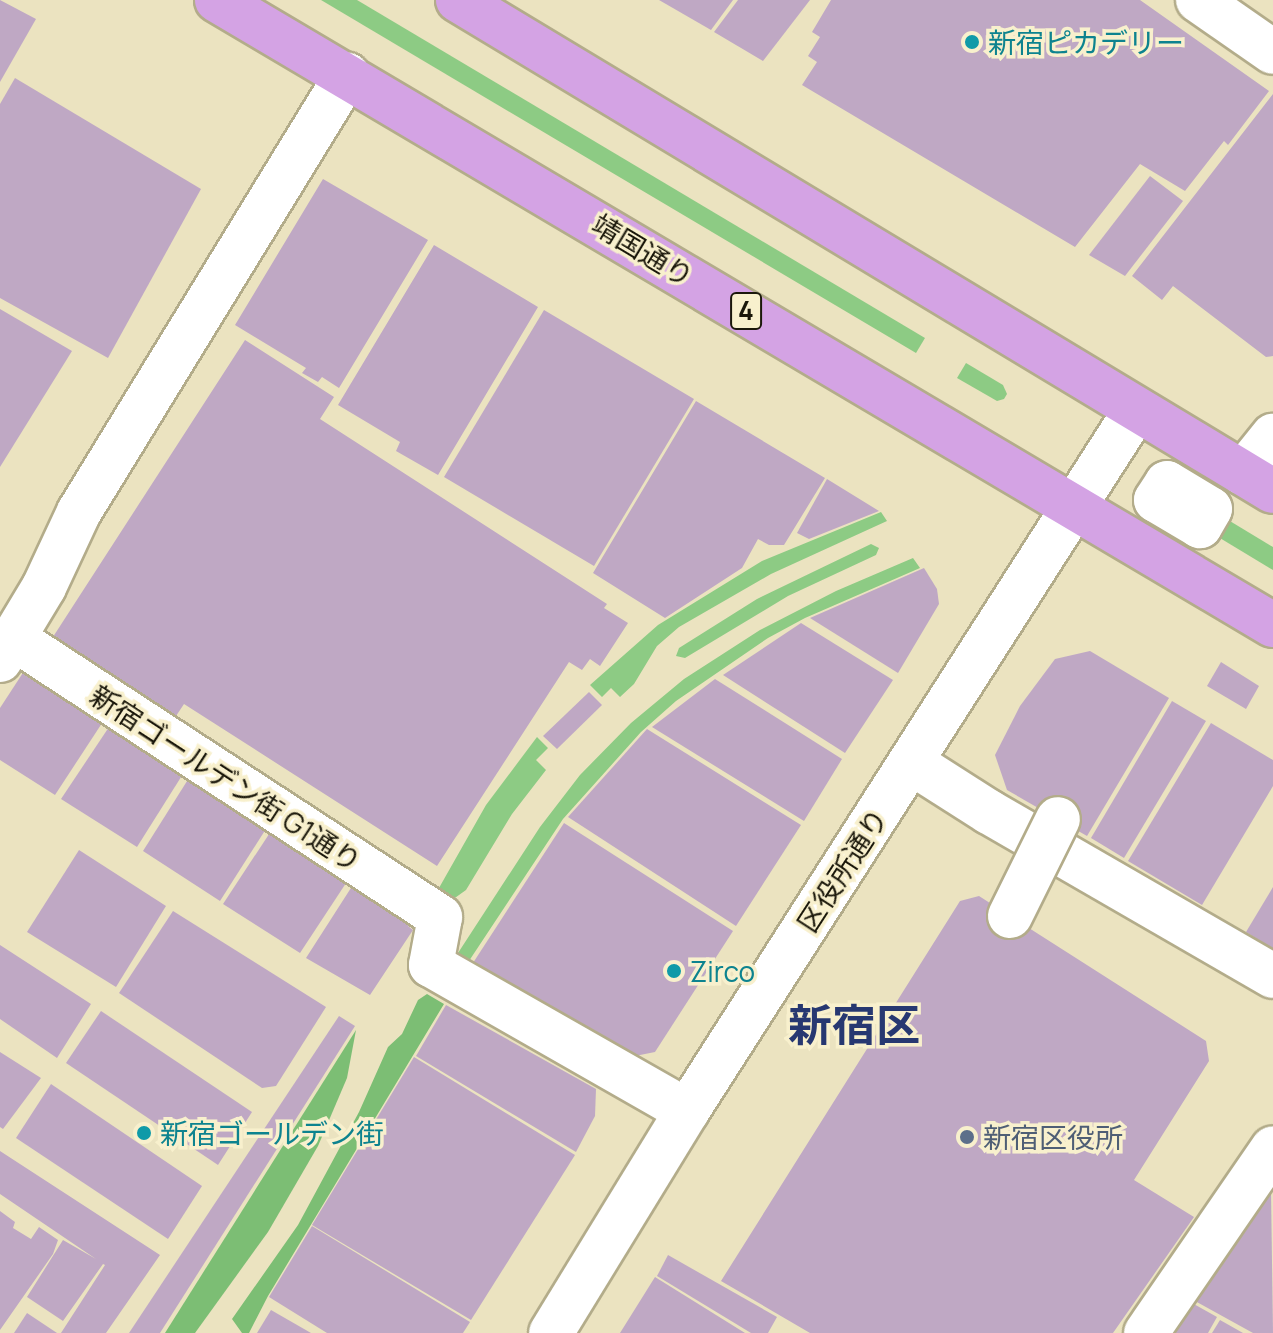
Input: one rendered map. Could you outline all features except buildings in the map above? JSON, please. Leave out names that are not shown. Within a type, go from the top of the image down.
[{"type":"main road","name":"靖国通り","points":[[217,0],[1273,625]]},
{"type":"main road","points":[[458,0],[1258,482]]},
{"type":"street","points":[[1198,0],[1273,52]]},
{"type":"street","points":[[6,649],[44,587],[79,512],[347,75]]},
{"type":"street","name":"区役所通り","points":[[551,1333],[687,1111],[1136,410]]},
{"type":"street","points":[[1258,482],[1273,436]]},
{"type":"street","name":"新宿ゴールデン街 G1通り","points":[[6,649],[440,917],[431,965],[687,1111]]},
{"type":"street","points":[[912,763],[989,812],[1273,976]]},
{"type":"street","points":[[1010,916],[1058,819]]},
{"type":"street","points":[[1146,1333],[1273,1148]]},
{"type":"green space","points":[[321,0],[357,0],[925,338],[916,353]]},
{"type":"green space","points":[[966,363],[1003,385],[1007,394],[1004,399],[997,401],[957,378]]},
{"type":"green space","points":[[1210,509],[1273,547],[1273,570],[1200,526]]},
{"type":"green space","points":[[881,512],[887,521],[771,574],[679,627],[657,646],[634,684],[620,697],[611,688],[602,697],[590,685],[658,625],[762,561]]},
{"type":"green space","points":[[871,544],[879,548],[876,555],[788,596],[685,658],[676,656],[679,648],[757,599]]},
{"type":"green space","points":[[913,558],[920,568],[805,618],[768,638],[676,701],[641,732],[563,819],[463,970],[456,959],[458,953],[540,827],[580,775],[631,723],[684,679],[760,630],[836,591]]},
{"type":"green space","points":[[537,737],[548,748],[536,760],[546,770],[512,814],[466,890],[452,900],[435,895],[486,805]]},
{"type":"green space","points":[[427,994],[444,1004],[268,1296],[249,1333],[242,1333],[232,1319],[298,1225],[359,1112],[388,1047],[402,1034],[418,1000]]},
{"type":"green space","points":[[356,1030],[347,1078],[318,1146],[268,1232],[195,1333],[165,1333]]},
{"type":"place","name":"新宿ピカデリー","points":[[972,42]]},
{"type":"place","name":"Zirco","points":[[674,971]]},
{"type":"place","name":"新宿ゴールデン街","points":[[144,1133]]},
{"type":"place","name":"新宿区役所","points":[[967,1137]]},
{"type":"district","name":"新宿区","points":[[854,1024]]}]
